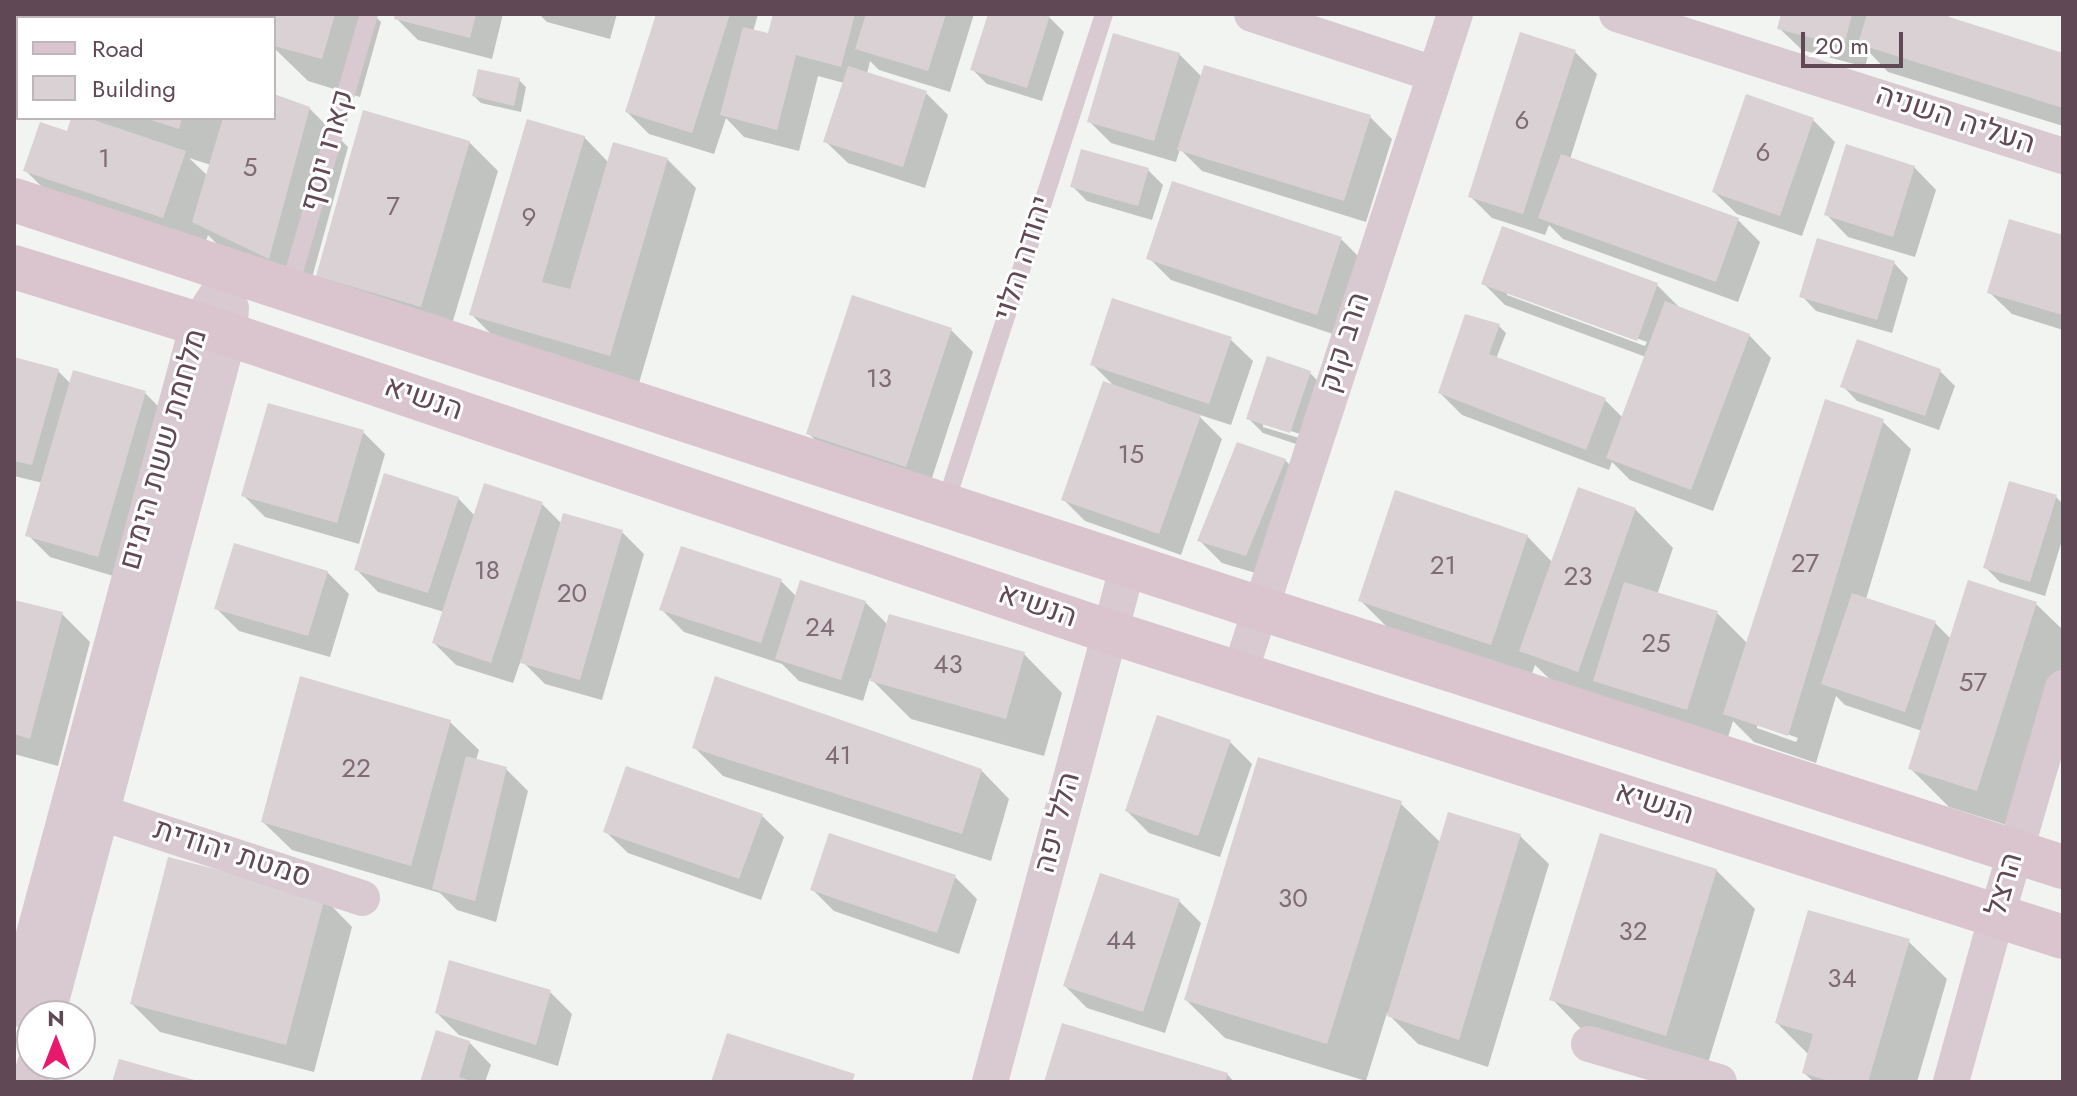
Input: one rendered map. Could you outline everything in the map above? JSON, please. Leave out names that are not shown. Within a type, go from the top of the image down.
[{"type":"main road","points":[[14,200],[1259,608],[2063,867]]},
{"type":"main road","name":"הנשיא","points":[[14,267],[214,329],[1110,632],[2063,937]]},
{"type":"street","points":[[1252,14],[1434,74]]},
{"type":"street","name":"הרב קוק","points":[[1240,672],[1455,14]]},
{"type":"street","name":"העליה השניה","points":[[1617,14],[2063,156]]},
{"type":"street","name":"מלחמת ששת הימים","points":[[14,1009],[232,271]]},
{"type":"street","name":"מלחמת ששת הימים","points":[[51,1000],[102,813],[214,329]]},
{"type":"street","name":"הלל יפה","points":[[990,1082],[1128,565]]},
{"type":"street","name":"הרצל","points":[[1951,1082],[2063,688]]},
{"type":"street","name":"סמטת יהודית","points":[[102,813],[362,898]]},
{"type":"street","points":[[1589,1044],[1719,1082]]},
{"type":"lane","name":"קארו יוסף","points":[[289,289],[369,14]]},
{"type":"lane","name":"יהודה הלוי","points":[[945,505],[1104,14]]},
{"type":"building","points":[[186,14],[218,14],[217,16]]},
{"type":"building","points":[[335,14],[322,59],[276,47],[276,16]]},
{"type":"building","points":[[395,14],[476,14],[470,38],[394,19]]},
{"type":"building","points":[[656,14],[730,14],[692,133],[625,112]]},
{"type":"building","points":[[773,14],[855,14],[841,67],[796,55],[777,130],[720,115],[743,27],[768,33]]},
{"type":"building","points":[[866,14],[946,14],[928,71],[855,49]]},
{"type":"building","points":[[988,14],[1050,15],[1027,88],[970,70]]},
{"type":"building","points":[[1781,14],[1852,14],[1844,46],[1777,29]]},
{"type":"building","points":[[1867,14],[1940,14],[2063,53],[2063,108],[1858,44]]},
{"type":"building","points":[[1520,32],[1576,50],[1523,214],[1468,197]]},
{"type":"building","points":[[1113,33],[1180,53],[1154,141],[1087,122]]},
{"type":"building","points":[[1204,65],[1371,115],[1344,201],[1177,150]]},
{"type":"building","points":[[848,66],[927,91],[903,167],[823,142]]},
{"type":"building","points":[[478,69],[520,78],[514,106],[472,96]]},
{"type":"building","points":[[1746,94],[1814,118],[1780,216],[1712,192]]},
{"type":"building","points":[[276,95],[310,107],[269,259],[192,222],[222,120],[276,120]]},
{"type":"building","points":[[363,110],[470,141],[421,307],[316,276]]},
{"type":"building","points":[[527,119],[585,136],[542,282],[570,289],[613,142],[668,158],[610,356],[469,315]]},
{"type":"building","points":[[70,120],[94,120],[186,151],[163,218],[23,171],[40,122],[67,131]]},
{"type":"building","points":[[151,120],[181,120],[179,129]]},
{"type":"building","points":[[1846,144],[1915,166],[1893,237],[1824,215]]},
{"type":"building","points":[[1081,149],[1149,168],[1138,206],[1070,187]]},
{"type":"building","points":[[1561,154],[1739,218],[1716,282],[1538,218]]},
{"type":"building","points":[[1172,181],[1342,237],[1317,315],[1146,259]]},
{"type":"building","points":[[2009,219],[2063,235],[2063,315],[1987,293]]},
{"type":"building","points":[[1502,226],[1658,283],[1637,341],[1481,284]]},
{"type":"building","points":[[1817,238],[1895,261],[1877,320],[1799,297]]},
{"type":"building","points":[[852,295],[952,328],[906,467],[806,434]]},
{"type":"building","points":[[1112,298],[1232,337],[1209,404],[1090,365]]},
{"type":"building","points":[[1665,301],[1750,334],[1691,490],[1606,458]]},
{"type":"building","points":[[1465,314],[1500,324],[1489,354],[1606,398],[1586,450],[1438,393]]},
{"type":"building","points":[[1857,339],[1941,369],[1925,416],[1840,387]]},
{"type":"building","points":[[1267,356],[1311,371],[1290,433],[1246,419]]},
{"type":"building","points":[[14,357],[59,369],[32,465],[14,461]]},
{"type":"building","points":[[73,370],[146,391],[98,557],[25,536]]},
{"type":"building","points":[[1103,381],[1201,415],[1159,534],[1061,500]]},
{"type":"building","points":[[1825,399],[1884,419],[1788,736],[1723,714]]},
{"type":"building","points":[[268,403],[364,430],[337,523],[241,496]]},
{"type":"building","points":[[1237,442],[1286,459],[1246,556],[1197,541]]},
{"type":"building","points":[[384,473],[459,497],[428,593],[354,570]]},
{"type":"building","points":[[2009,481],[2057,495],[2030,582],[1983,568]]},
{"type":"building","points":[[484,483],[543,502],[491,663],[432,643]]},
{"type":"building","points":[[1578,487],[1636,508],[1578,672],[1519,651]]},
{"type":"building","points":[[1395,490],[1528,535],[1491,645],[1358,601]]},
{"type":"building","points":[[563,513],[623,530],[580,680],[520,663]]},
{"type":"building","points":[[234,543],[328,571],[308,636],[214,609]]},
{"type":"building","points":[[681,546],[782,579],[761,643],[659,610]]},
{"type":"building","points":[[800,580],[866,601],[841,680],[775,659]]},
{"type":"building","points":[[1968,580],[2037,602],[1977,791],[1908,769]]},
{"type":"building","points":[[1624,582],[1718,611],[1687,710],[1593,681]]},
{"type":"building","points":[[1852,593],[1936,621],[1905,712],[1821,684]]},
{"type":"building","points":[[14,600],[63,612],[30,739],[14,734]]},
{"type":"building","points":[[889,614],[1025,652],[1006,719],[870,681]]},
{"type":"building","points":[[300,676],[451,720],[411,866],[261,822]]},
{"type":"building","points":[[715,676],[982,769],[962,834],[692,748]]},
{"type":"building","points":[[1157,715],[1231,740],[1198,836],[1125,811]]},
{"type":"building","points":[[466,756],[507,767],[475,901],[432,889]]},
{"type":"building","points":[[1258,757],[1402,801],[1327,1044],[1184,1000]]},
{"type":"building","points":[[626,766],[763,814],[739,879],[603,832]]},
{"type":"building","points":[[1448,812],[1521,834],[1459,1040],[1387,1016]]},
{"type":"building","points":[[829,833],[956,875],[937,933],[810,890]]},
{"type":"building","points":[[1600,833],[1717,869],[1666,1036],[1549,1000]]},
{"type":"building","points":[[168,857],[325,897],[286,1045],[130,1004]]},
{"type":"building","points":[[1100,873],[1180,899],[1143,1012],[1063,986]]},
{"type":"building","points":[[1808,910],[1910,939],[1868,1082],[1833,1082],[1802,1073],[1813,1034],[1775,1023]]},
{"type":"building","points":[[449,960],[551,990],[536,1045],[435,1013]]},
{"type":"building","points":[[1062,1023],[1228,1073],[1225,1082],[1044,1082]]},
{"type":"building","points":[[436,1030],[470,1041],[459,1077],[474,1082],[420,1082]]},
{"type":"building","points":[[727,1033],[855,1074],[852,1082],[711,1082]]},
{"type":"building","points":[[119,1059],[198,1081],[198,1082],[112,1082]]}]
